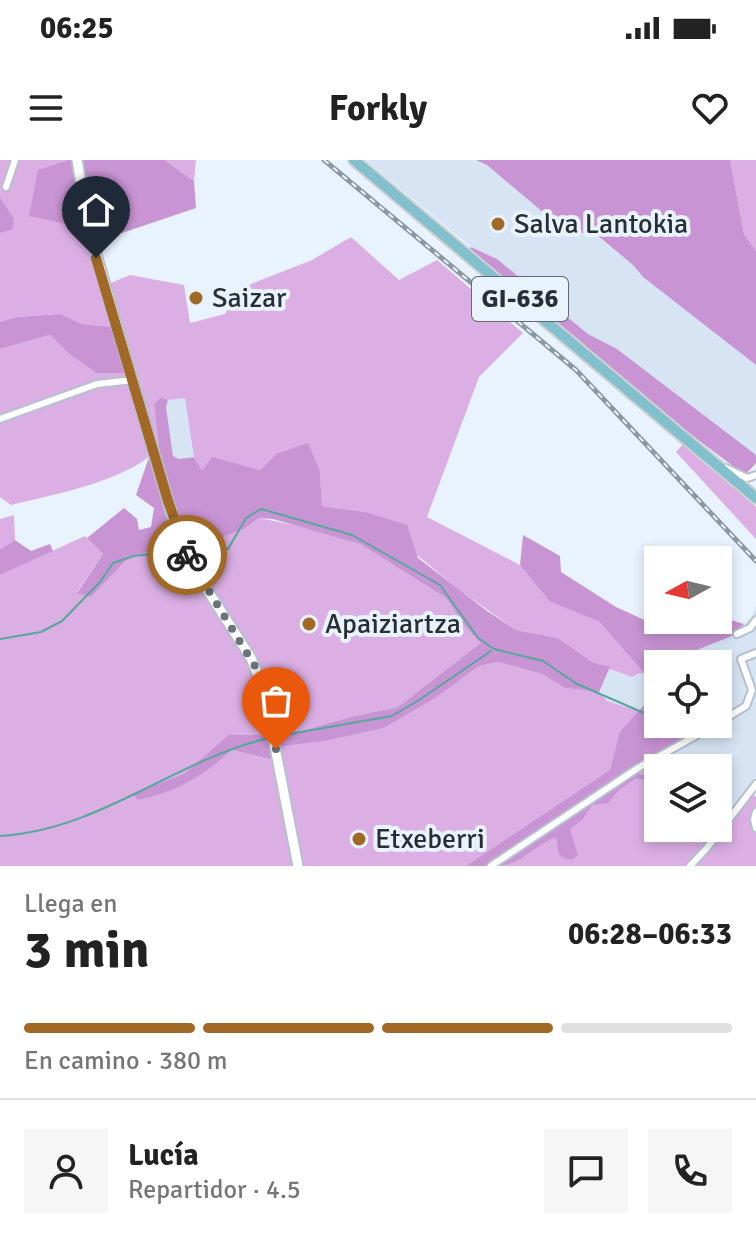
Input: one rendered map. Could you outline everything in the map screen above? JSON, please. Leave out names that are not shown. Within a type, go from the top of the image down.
[{"type":"main road","points":[[77,160],[89,230],[183,546],[209,595],[251,658],[264,690],[302,866]]},
{"type":"main road","name":"GI-636","points":[[354,160],[755,498]]},
{"type":"street","points":[[6,187],[15,160]]},
{"type":"street","points":[[0,419],[97,384],[133,380]]},
{"type":"street","points":[[715,462],[747,478],[756,475]]},
{"type":"street","points":[[737,634],[750,628],[756,620]]},
{"type":"street","points":[[746,706],[754,692],[741,659],[756,653]]},
{"type":"street","points":[[732,715],[756,702]]},
{"type":"street","points":[[491,866],[638,768],[692,738]]},
{"type":"street","points":[[690,866],[756,784]]},
{"type":"street","points":[[756,812],[756,828]]},
{"type":"shaded area","points":[[0,160],[69,160],[90,229],[101,287],[130,275],[184,285],[190,323],[225,314],[241,288],[312,260],[351,237],[399,280],[437,260],[523,333],[479,377],[427,517],[520,565],[549,601],[600,621],[644,674],[632,677],[594,663],[558,638],[516,630],[458,589],[365,512],[322,506],[320,471],[276,454],[260,470],[202,472],[194,457],[185,398],[168,400],[161,397],[154,404],[159,447],[130,469],[90,485],[11,505],[0,497],[0,349],[50,335],[68,353],[96,373],[126,373],[113,327],[82,324],[60,314],[16,317],[0,322],[0,233],[12,230],[0,197]]},
{"type":"shaded area","points":[[69,160],[165,160],[194,181],[196,208],[113,236],[29,216],[38,170]]},
{"type":"shaded area","points":[[165,160],[196,160],[194,181]]},
{"type":"shaded area","points":[[369,160],[476,160],[487,165],[564,230],[596,235],[643,277],[756,365],[756,455],[617,349],[588,334],[497,259],[471,247]]},
{"type":"shaded area","points":[[476,160],[730,160],[744,234],[756,251],[756,365],[643,277],[597,235],[564,230],[487,165]]},
{"type":"shaded area","points":[[730,160],[756,160],[756,251],[744,234]]},
{"type":"shaded area","points":[[0,197],[14,219],[12,230],[0,233]]},
{"type":"shaded area","points":[[471,247],[497,259],[588,334],[617,349],[756,455],[756,463],[745,475],[654,407],[469,250]]},
{"type":"shaded area","points":[[60,314],[82,324],[113,327],[126,373],[96,373],[68,353],[50,335],[0,349],[0,322],[16,317]]},
{"type":"shaded area","points":[[161,397],[168,400],[166,407],[173,456],[179,459],[194,457],[202,471],[212,457],[260,470],[276,454],[308,443],[320,471],[322,506],[365,512],[407,525],[418,558],[487,611],[516,630],[558,638],[594,663],[610,667],[599,692],[565,688],[542,674],[498,662],[479,666],[435,698],[384,728],[326,741],[284,746],[272,760],[232,750],[189,782],[138,800],[133,794],[185,773],[228,735],[287,735],[398,707],[481,643],[446,598],[360,544],[273,519],[259,518],[244,529],[225,536],[197,563],[184,560],[173,544],[128,558],[91,597],[77,593],[103,554],[87,538],[124,508],[137,519],[139,530],[151,527],[154,508],[136,495],[148,460],[159,447],[154,404]]},
{"type":"shaded area","points":[[186,397],[195,456],[179,459],[173,456],[166,407],[168,400]]},
{"type":"shaded area","points":[[685,442],[756,507],[756,539],[676,452]]},
{"type":"shaded area","points":[[14,515],[15,540],[0,549],[0,519]]},
{"type":"shaded area","points":[[259,518],[313,529],[360,544],[446,598],[464,625],[482,643],[398,707],[287,735],[228,735],[185,773],[134,794],[138,800],[189,782],[232,750],[271,760],[283,746],[326,741],[384,728],[479,666],[498,662],[542,674],[566,688],[599,692],[607,701],[644,713],[644,738],[652,738],[650,754],[644,754],[644,842],[732,842],[732,819],[752,795],[756,796],[756,866],[0,866],[0,575],[85,536],[103,554],[77,592],[91,597],[127,558],[173,544],[184,560],[197,563],[225,536],[244,529]]},
{"type":"shaded area","points":[[523,535],[560,556],[561,572],[616,607],[644,620],[644,634],[732,634],[732,620],[744,624],[732,636],[697,650],[644,650],[644,673],[600,622],[549,601],[520,565]]},
{"type":"shaded area","points":[[15,540],[31,551],[50,544],[53,551],[0,575],[0,549]]},
{"type":"shaded area","points":[[756,605],[756,790],[732,819],[732,754],[650,754],[649,750],[653,738],[732,738],[732,650],[697,650],[732,636],[752,616]]},
{"type":"shaded area","points":[[610,667],[632,677],[644,674],[644,713],[607,701],[599,692]]},
{"type":"shaded area","points":[[644,705],[644,738],[682,738],[658,754],[644,754],[644,763],[488,866],[466,866],[610,770],[620,732]]},
{"type":"shaded area","points":[[634,773],[644,775],[644,780],[636,778],[620,789],[608,803],[592,805],[582,820],[570,829],[578,855],[572,860],[560,855],[556,837],[513,863],[495,866]]},
{"type":"waterway","points":[[192,549],[228,549],[246,518],[261,509],[352,535],[440,585],[478,638],[494,649],[543,661],[577,684],[644,713]]},
{"type":"waterway","points":[[0,639],[41,632],[62,621],[100,582],[113,563],[134,556],[175,551]]},
{"type":"waterway","points":[[278,736],[392,716],[491,651]]},
{"type":"waterway","points":[[0,836],[36,831],[71,821],[201,762],[269,738]]},
{"type":"railway","points":[[324,160],[576,370],[756,561]]},
{"type":"way so far","points":[[187,555],[256,668],[267,701],[276,749]]},
{"type":"place","name":"Salva Lantokia","points":[[498,224]]},
{"type":"place","name":"Saizar","points":[[196,298]]},
{"type":"place","name":"Apaiziartza","points":[[309,624]]},
{"type":"place","name":"Etxeberri","points":[[359,839]]},
{"type":"route","points":[[96,258],[174,522],[187,555]]}]
